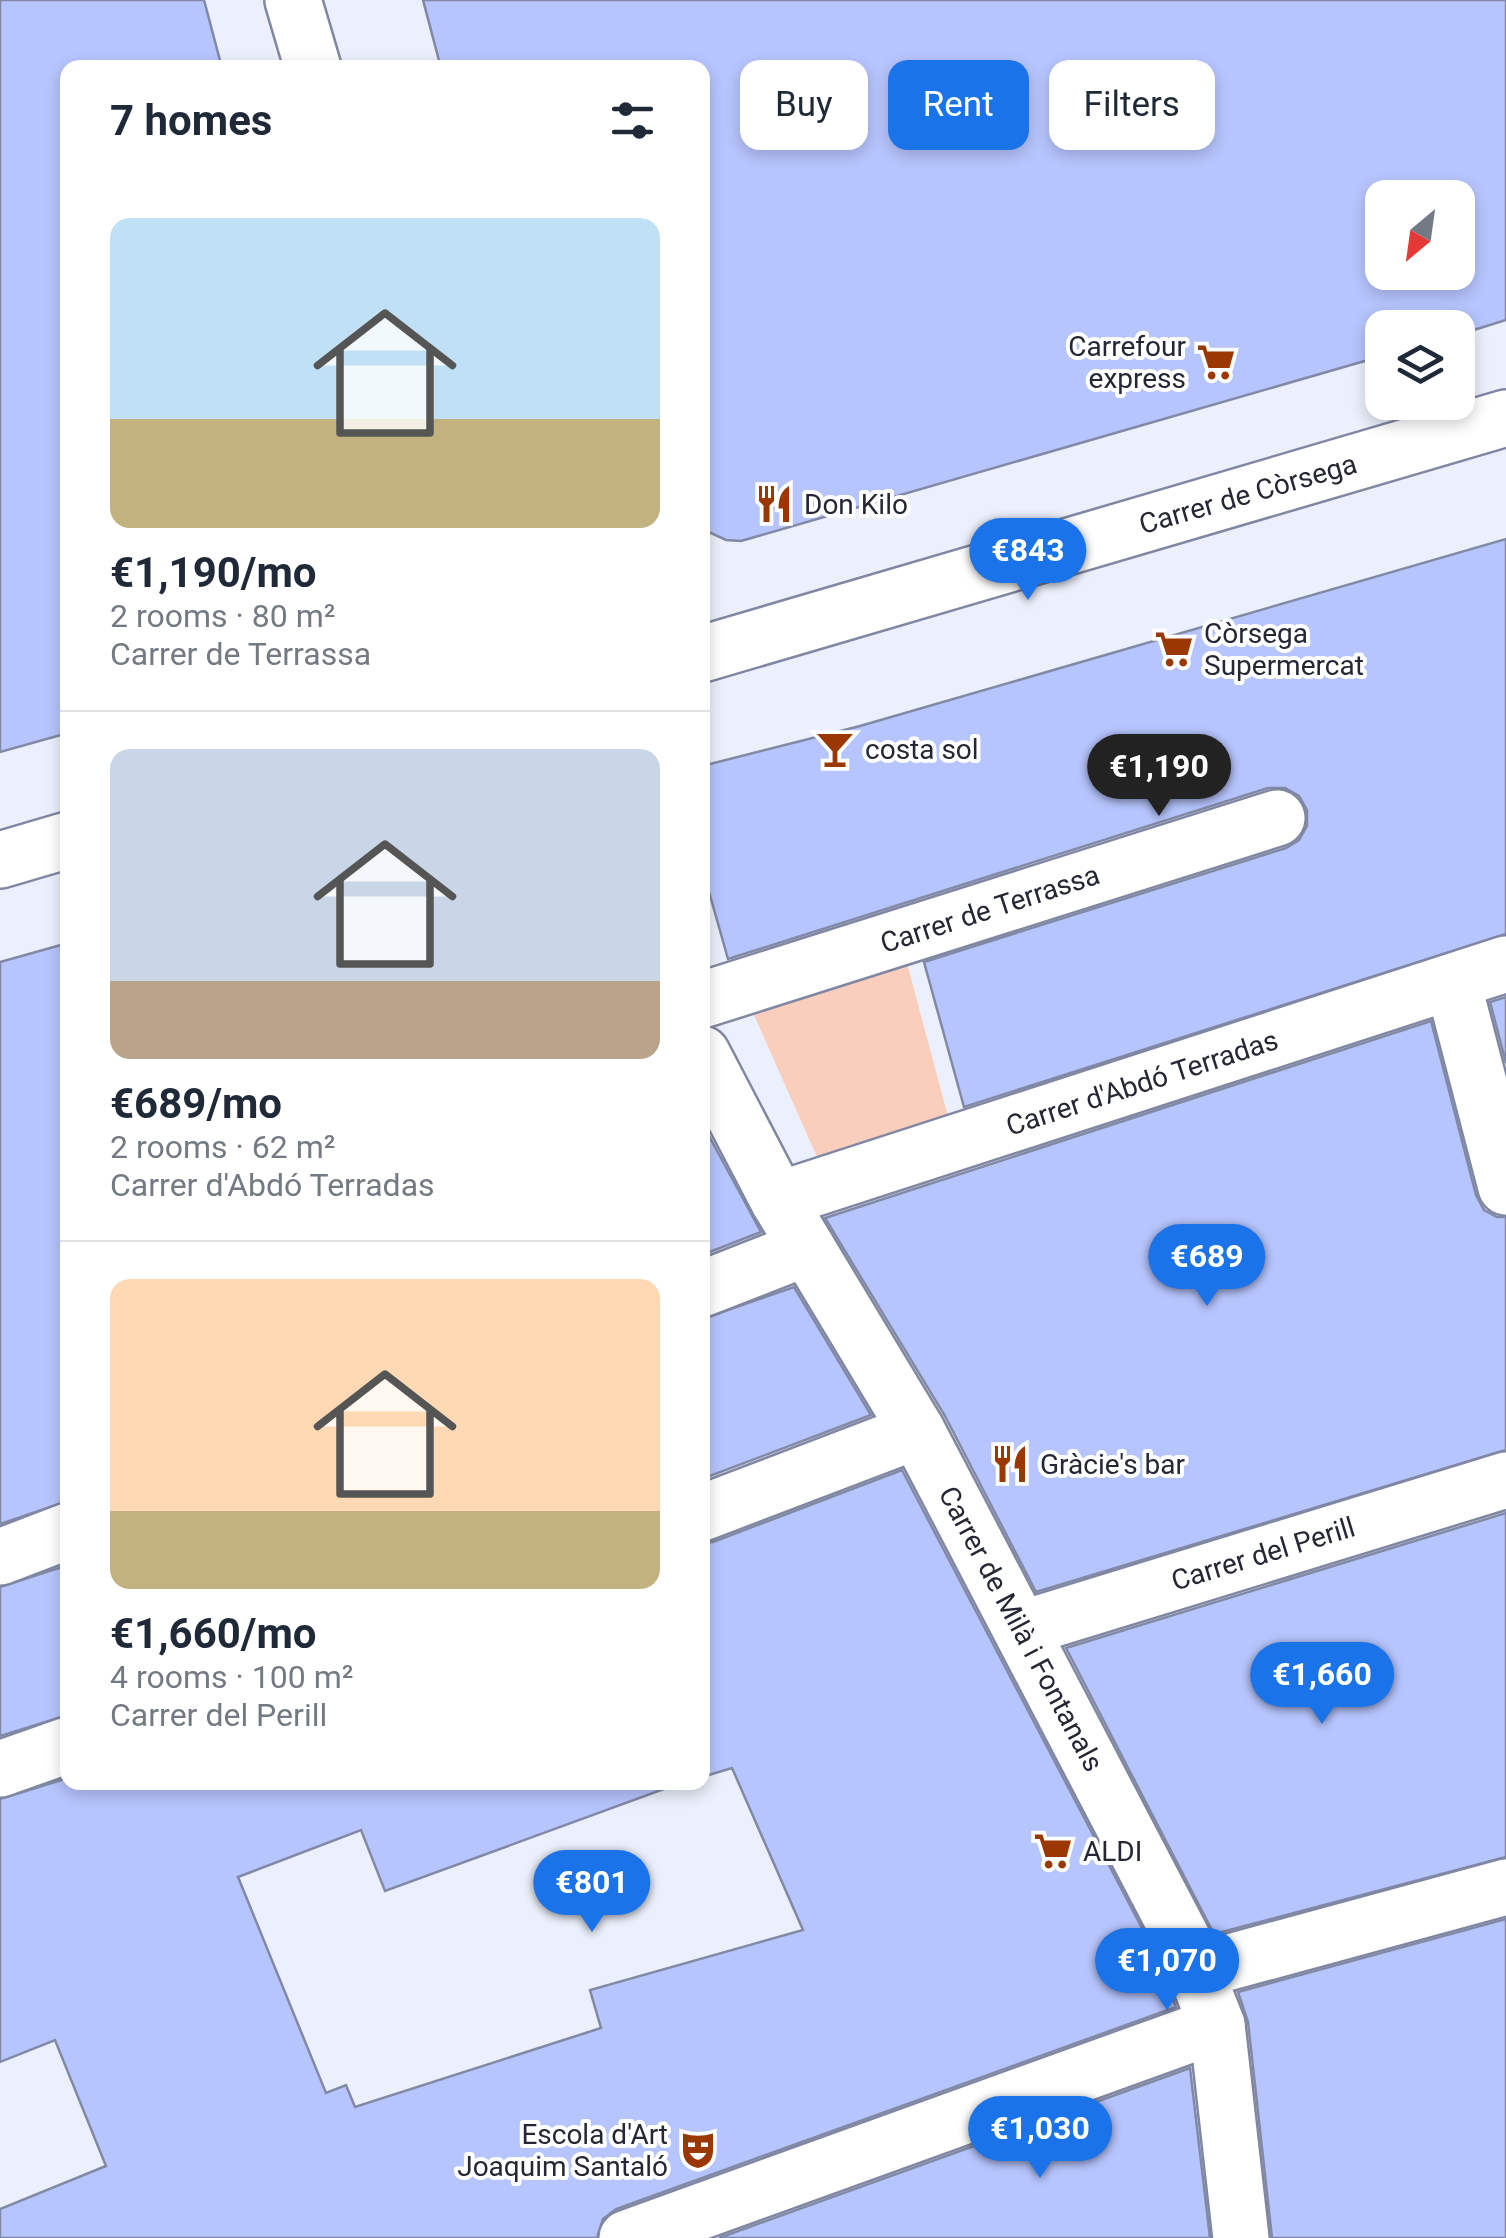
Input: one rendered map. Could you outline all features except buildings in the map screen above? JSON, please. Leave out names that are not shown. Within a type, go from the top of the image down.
[{"type":"street","points":[[293,0],[311,60]]},
{"type":"street","name":"Carrer de Còrsega","points":[[710,652],[1506,418]]},
{"type":"street","name":"Carrer de Terrassa","points":[[710,997],[1277,818]]},
{"type":"street","points":[[0,860],[60,842]]},
{"type":"street","name":"Carrer d'Abdó Terradas","points":[[778,1200],[1506,964]]},
{"type":"street","points":[[1453,983],[1506,1187]]},
{"type":"street","name":"Carrer de Milà i Fontanals","points":[[710,1069],[778,1200],[917,1431],[1197,1971],[1217,2025],[1242,2238]]},
{"type":"street","points":[[710,1286],[807,1248]]},
{"type":"street","points":[[710,1510],[917,1431]]},
{"type":"street","name":"Carrer del Perill","points":[[1021,1629],[1506,1480]]},
{"type":"street","points":[[0,1557],[60,1535]]},
{"type":"street","points":[[0,1770],[60,1748]]},
{"type":"street","points":[[1197,1971],[1506,1887]]},
{"type":"street","points":[[627,2238],[1217,2025]]},
{"type":"shaded area","points":[[903,948],[950,1124],[821,1166],[746,997]]},
{"type":"place","name":"Carrefour express","points":[[1216,362]]},
{"type":"place","name":"Don Kilo","points":[[774,504]]},
{"type":"place","name":"Còrsega Supermercat","points":[[1174,649]]},
{"type":"place","name":"costa sol","points":[[835,749]]},
{"type":"place","name":"Gràcie's bar","points":[[1010,1464]]},
{"type":"place","name":"ALDI","points":[[1053,1851]]},
{"type":"place","name":"Escola d'Art Joaquim Santaló","points":[[698,2150]]}]
